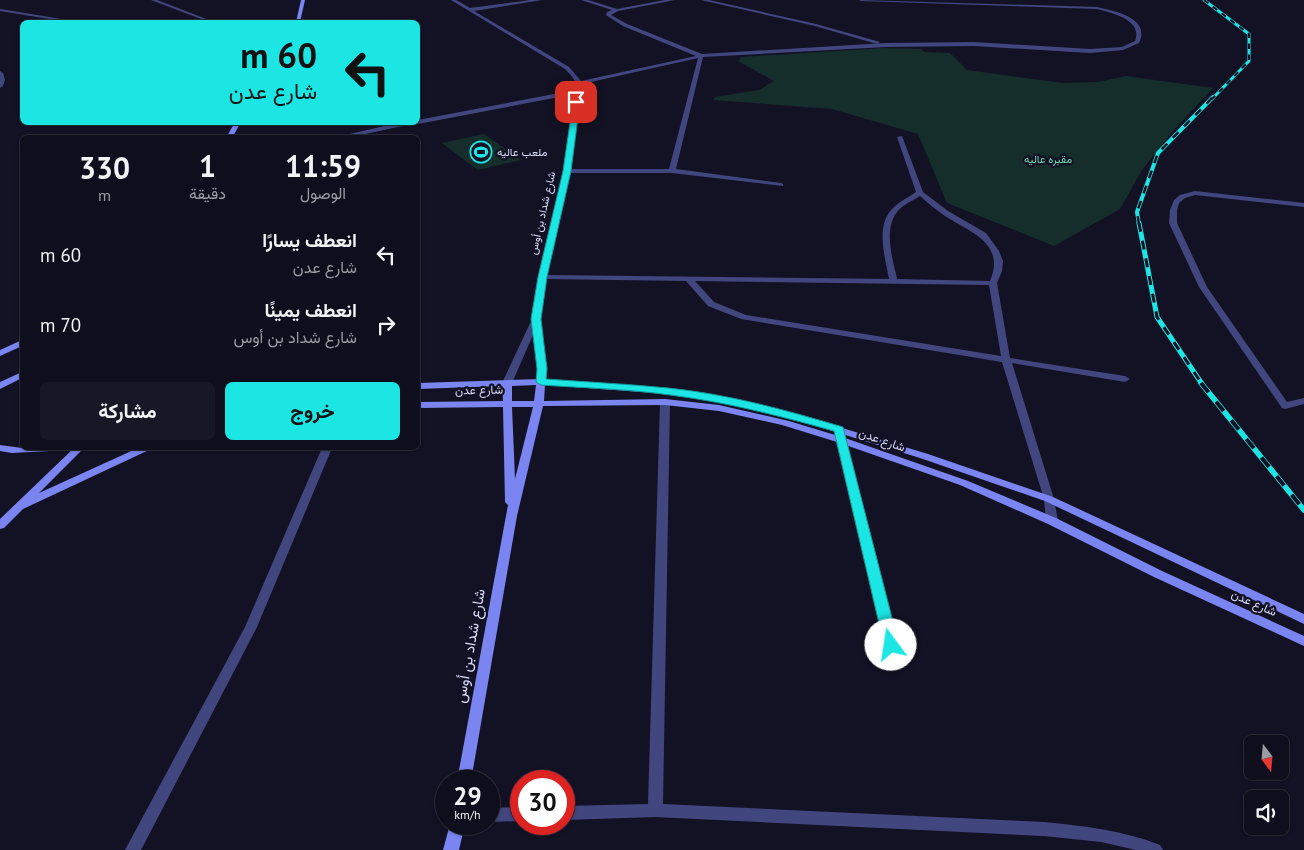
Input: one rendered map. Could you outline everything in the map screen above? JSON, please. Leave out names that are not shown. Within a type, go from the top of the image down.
[{"type":"street","points":[[153,0],[207,20]]},
{"type":"street","points":[[298,20],[303,0]]},
{"type":"street","points":[[453,0],[567,68],[577,78],[579,87]]},
{"type":"street","points":[[469,10],[540,0]]},
{"type":"street","points":[[583,0],[617,10]]},
{"type":"street","points":[[674,0],[617,10],[608,14],[613,20],[701,56]]},
{"type":"street","points":[[703,0],[816,25],[886,45]]},
{"type":"street","points":[[420,122],[579,87],[701,56],[886,45],[980,45],[1090,51],[1131,46],[1137,42],[1141,33],[1139,27],[1132,21],[1097,8],[861,0]]},
{"type":"street","points":[[0,10],[62,20]]},
{"type":"street","points":[[672,171],[701,56]]},
{"type":"street","points":[[0,73],[2,80],[0,86]]},
{"type":"street","name":"شارع شداد بن أوس","points":[[466,770],[511,516],[539,402],[542,369],[536,319],[542,277],[567,171],[579,87]]},
{"type":"street","points":[[350,135],[398,125]]},
{"type":"street","points":[[900,137],[920,193],[945,213],[984,235],[999,261],[998,271],[993,283],[1006,360],[1048,499],[1052,521]]},
{"type":"street","points":[[567,171],[672,171],[782,185]]},
{"type":"street","points":[[893,280],[887,236],[889,221],[894,211],[920,193]]},
{"type":"street","points":[[1304,205],[1195,193],[1181,196],[1175,203],[1172,211],[1173,223],[1203,287],[1285,406],[1304,402]]},
{"type":"street","points":[[542,277],[893,280],[993,283]]},
{"type":"street","points":[[688,279],[712,304],[744,317],[1125,379]]},
{"type":"street","name":"شارع شداد بن أوس","points":[[511,516],[508,383],[536,319]]},
{"type":"street","points":[[0,353],[20,344]]},
{"type":"street","points":[[1,385],[20,376]]},
{"type":"street","name":"شارع عدن","points":[[420,386],[541,382],[669,391],[719,399],[783,413],[964,482],[1052,521],[1158,574],[1304,641]]},
{"type":"street","name":"شارع عدن","points":[[420,405],[539,402],[665,402],[728,410],[840,435],[924,456],[1048,499],[1304,619]]},
{"type":"street","points":[[655,810],[665,402]]},
{"type":"street","points":[[840,435],[891,645]]},
{"type":"street","points":[[0,448],[20,450]]},
{"type":"street","points":[[0,525],[77,450]]},
{"type":"street","points":[[20,506],[141,450]]},
{"type":"street","points":[[133,850],[251,626],[326,450]]},
{"type":"street","points":[[575,812],[655,810],[1044,829],[1097,835],[1144,845],[1155,850]]},
{"type":"street","points":[[452,850],[455,835]]},
{"type":"green space","name":"مقبره عاليه","points":[[884,48],[921,49],[925,52],[950,53],[967,70],[1063,83],[1098,82],[1126,76],[1213,88],[1173,131],[1142,170],[1120,209],[1054,246],[947,203],[918,134],[832,109],[713,100],[715,97],[759,90],[774,81],[738,61],[741,57]]},
{"type":"green space","name":"ملعب عاليه","points":[[484,134],[521,160],[478,170],[442,143]]},
{"type":"railway","points":[[1204,0],[1249,34],[1249,61],[1212,99]]},
{"type":"railway","points":[[1139,224],[1137,212],[1158,153],[1213,97]]},
{"type":"railway","points":[[1139,223],[1157,317],[1202,384]]},
{"type":"railway","points":[[1201,383],[1304,510]]},
{"type":"place","name":"ملعب عاليه","points":[[481,152]]},
{"type":"route","points":[[576,102],[567,171],[542,277],[536,319],[542,369],[541,382],[669,391],[746,404],[839,429],[891,645]]}]
